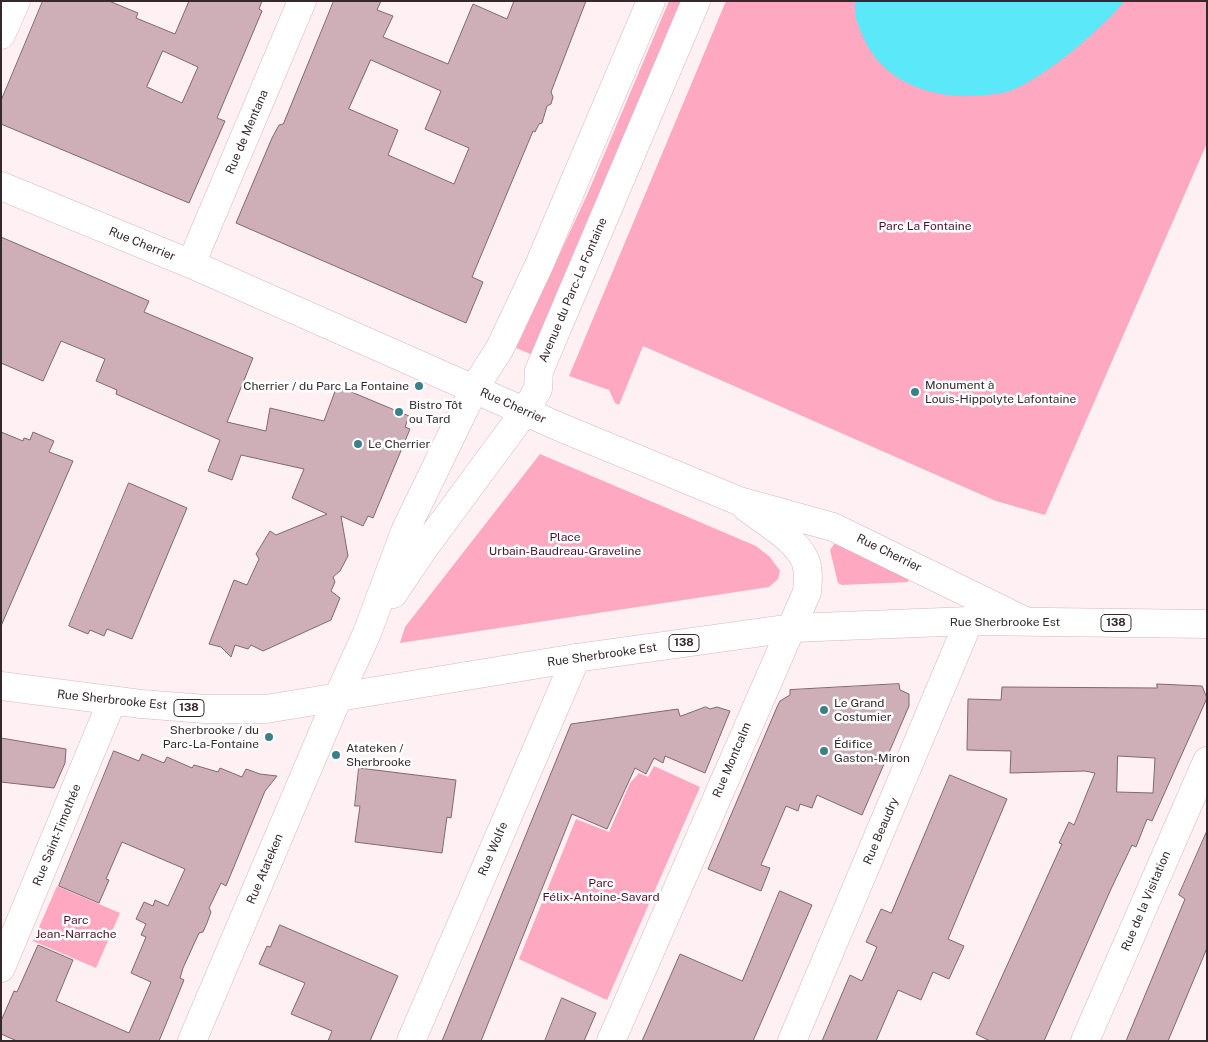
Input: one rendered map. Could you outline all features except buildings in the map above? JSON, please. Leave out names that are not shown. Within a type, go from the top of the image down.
[{"type":"street","points":[[1,36],[16,1]]},
{"type":"street","name":"Rue de Mentana","points":[[191,264],[302,1]]},
{"type":"street","name":"Avenue du Parc-La Fontaine","points":[[338,697],[367,633],[406,529],[474,389],[500,348],[540,263],[651,1]]},
{"type":"street","name":"Avenue du Parc-La Fontaine","points":[[367,633],[424,548],[526,410],[538,389],[539,371],[696,1]]},
{"type":"street","name":"Rue Cherrier","points":[[1,186],[191,264],[474,389],[526,410],[562,428],[739,501],[833,527],[1025,621]]},
{"type":"street","name":"Rue Montcalm","points":[[611,1041],[807,592],[808,579],[805,560],[793,544],[739,501]]},
{"type":"street","name":"Rue Sherbrooke Est","points":[[1,686],[112,701],[237,710],[297,705],[576,658],[792,628],[970,621],[1207,624]]},
{"type":"street","name":"Rue Beaudry","points":[[792,1041],[970,621]]},
{"type":"street","name":"Rue Wolfe","points":[[411,1041],[576,658]]},
{"type":"street","name":"Rue Atateken","points":[[192,1041],[338,697]]},
{"type":"street","name":"Rue Saint-Timothée","points":[[1,968],[112,701]]},
{"type":"street","name":"Rue de la Visitation","points":[[1085,1041],[1207,761]]},
{"type":"green space","points":[[669,1],[687,1],[533,355],[516,348],[587,195]]},
{"type":"green space","name":"Parc La Fontaine","points":[[726,1],[1207,1],[1207,143],[1045,515],[996,501],[643,346],[619,405],[615,403],[609,390],[569,376]]},
{"type":"green space","name":"Place Urbain-Baudreau-Graveline","points":[[540,454],[756,546],[770,557],[780,571],[778,579],[769,587],[400,643],[405,627]]},
{"type":"green space","points":[[835,543],[908,575],[908,582],[842,585],[838,583],[830,550]]},
{"type":"green space","name":"Parc Félix-Antoine-Savard","points":[[654,766],[700,787],[607,1000],[519,959],[576,819],[609,832],[630,783],[639,773],[648,777]]},
{"type":"green space","name":"Parc Jean-Narrache","points":[[57,886],[120,913],[96,968],[33,941]]},
{"type":"water","points":[[855,1],[1125,1],[1074,50],[1029,82],[1005,92],[967,96],[930,92],[913,86],[897,77],[882,65],[871,51],[860,30],[855,14]]},
{"type":"place","name":"Cherrier / du Parc La Fontaine","points":[[419,386]]},
{"type":"place","name":"Monument à Louis-Hippolyte Lafontaine","points":[[915,392]]},
{"type":"place","name":"Bistro Tôt ou Tard","points":[[399,412]]},
{"type":"place","name":"Le Cherrier","points":[[358,444]]},
{"type":"place","name":"Le Grand Costumier","points":[[824,710]]},
{"type":"place","name":"Sherbrooke / du Parc-La-Fontaine","points":[[269,737]]},
{"type":"place","name":"Édifice Gaston-Miron","points":[[824,751]]},
{"type":"place","name":"Atateken / Sherbrooke","points":[[336,755]]}]
